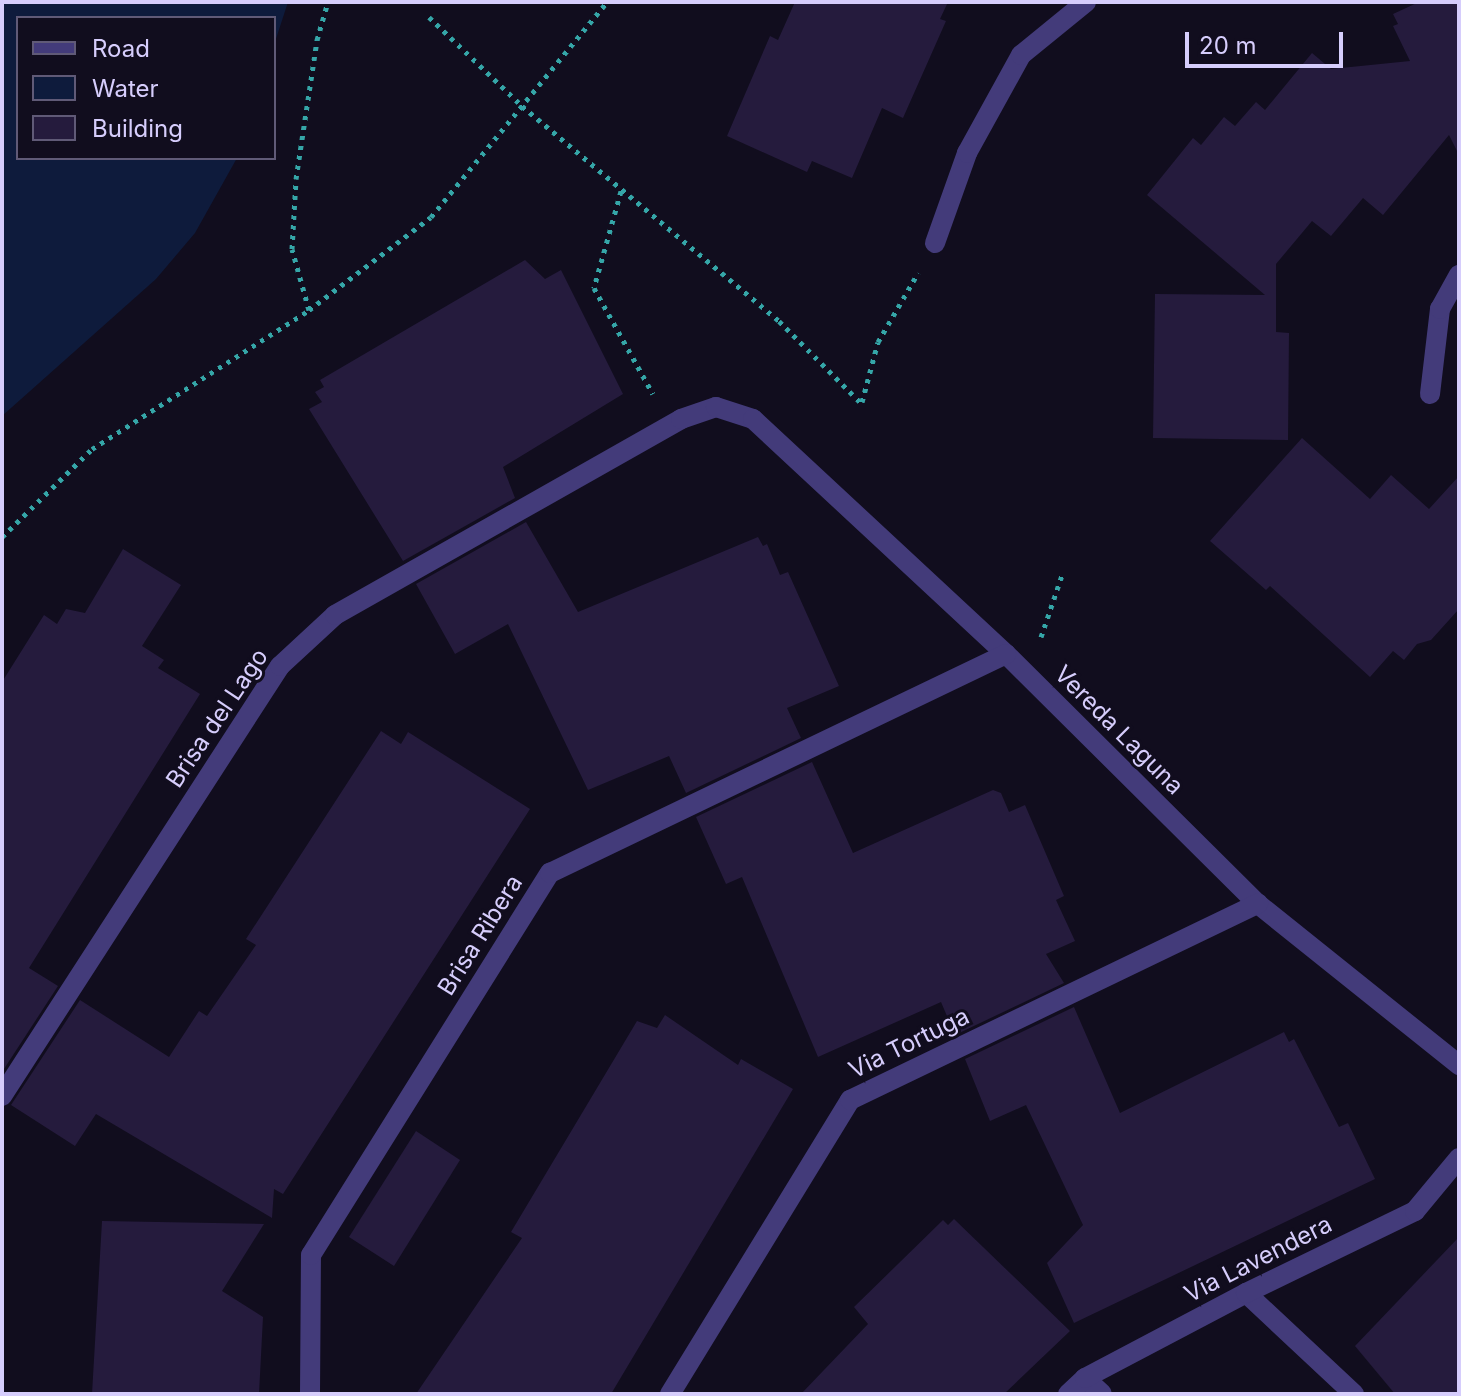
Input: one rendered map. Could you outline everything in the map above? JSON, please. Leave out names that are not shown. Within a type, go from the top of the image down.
[{"type":"street","points":[[935,243],[967,153],[1021,55],[1086,2]]},
{"type":"street","points":[[1430,394],[1440,309],[1459,275]]},
{"type":"street","name":"Brisa del Lago","points":[[2,1096],[280,666],[335,615],[670,425],[716,407],[753,419]]},
{"type":"street","name":"Vereda Laguna","points":[[753,419],[1006,654],[1258,904],[1459,1065]]},
{"type":"street","name":"Brisa Ribera","points":[[310,1394],[311,1255],[550,873],[1006,654]]},
{"type":"street","name":"Via Tortuga","points":[[670,1394],[850,1100],[1258,904]]},
{"type":"street","name":"Via Lavendera","points":[[1068,1394],[1085,1378],[1246,1293],[1415,1211],[1459,1158]]},
{"type":"street","points":[[1246,1293],[1354,1394]]},
{"type":"street","points":[[1085,1378],[1102,1394]]},
{"type":"path","points":[[309,310],[292,249],[296,179],[317,40],[328,2]]},
{"type":"path","points":[[2,537],[92,449],[309,310],[431,217],[607,2]]},
{"type":"path","points":[[429,17],[522,106],[779,321],[861,403],[878,342],[935,243]]},
{"type":"path","points":[[621,191],[594,288],[670,425]]},
{"type":"path","points":[[1028,676],[1062,575]]},
{"type":"water","points":[[2,2],[288,2],[276,39],[276,16],[16,16],[16,160],[236,160],[195,233],[156,279],[2,416]]},
{"type":"building","points":[[795,2],[948,2],[940,19],[946,21],[903,118],[882,108],[852,178],[812,161],[807,172],[727,136],[770,36],[778,40]]},
{"type":"building","points":[[1419,2],[1459,2],[1459,155],[1449,135],[1383,215],[1363,198],[1331,236],[1312,221],[1276,264],[1276,332],[1289,333],[1288,440],[1153,438],[1155,294],[1265,295],[1147,195],[1193,138],[1201,145],[1224,117],[1235,126],[1256,102],[1265,110],[1312,53],[1331,69],[1410,61],[1393,26],[1398,24],[1393,14]]},
{"type":"building","points":[[525,260],[545,279],[561,270],[623,394],[503,467],[515,498],[403,561],[309,409],[322,402],[315,392],[324,387],[320,380]]},
{"type":"building","points":[[1302,438],[1370,499],[1391,475],[1429,509],[1459,476],[1459,609],[1431,640],[1417,644],[1404,660],[1393,651],[1370,677],[1270,586],[1266,590],[1210,541]]},
{"type":"building","points":[[526,522],[578,612],[758,537],[763,546],[767,544],[780,575],[788,572],[839,686],[787,708],[801,738],[686,793],[669,756],[588,790],[508,624],[455,654],[416,584]]},
{"type":"building","points":[[123,549],[181,585],[142,646],[164,660],[158,668],[200,694],[29,968],[58,986],[2,1072],[2,682],[44,615],[57,624],[66,609],[85,613]]},
{"type":"building","points":[[381,731],[401,744],[408,732],[530,809],[283,1194],[274,1189],[272,1218],[96,1114],[75,1146],[11,1105],[80,1000],[169,1057],[199,1011],[207,1016],[256,945],[246,939]]},
{"type":"building","points":[[812,762],[853,853],[993,790],[1001,793],[1009,812],[1025,805],[1064,896],[1056,900],[1075,941],[1046,954],[1064,983],[955,1035],[941,1002],[818,1057],[742,877],[726,884],[696,817]]},
{"type":"building","points":[[1074,1007],[1120,1113],[1284,1032],[1289,1042],[1294,1039],[1339,1127],[1348,1123],[1375,1179],[1074,1323],[1047,1263],[1083,1225],[1026,1105],[990,1121],[965,1059]]},
{"type":"building","points":[[665,1015],[738,1065],[741,1059],[793,1089],[611,1394],[416,1394],[522,1238],[511,1232],[637,1021],[657,1028]]},
{"type":"building","points":[[416,1131],[460,1160],[394,1266],[349,1237]]},
{"type":"building","points":[[954,1219],[1070,1331],[1004,1394],[801,1394],[868,1324],[854,1307],[943,1220],[948,1225]]},
{"type":"building","points":[[102,1221],[264,1224],[222,1291],[263,1317],[259,1394],[92,1394]]},
{"type":"building","points":[[1459,1237],[1459,1394],[1395,1394],[1355,1346]]}]
